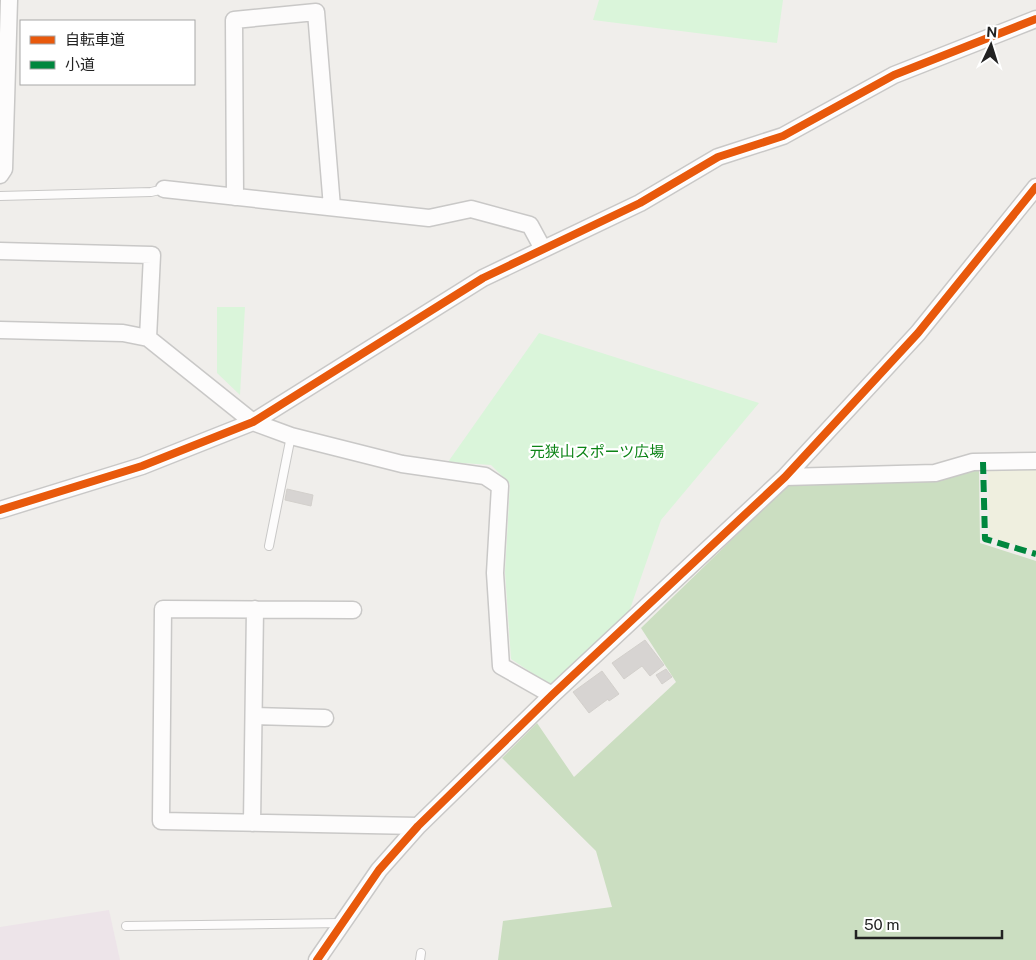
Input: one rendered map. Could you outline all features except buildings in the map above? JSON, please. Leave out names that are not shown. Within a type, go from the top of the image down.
[{"type":"street","points":[[0,175],[4,168],[9,0]]},
{"type":"street","points":[[235,197],[234,20],[316,12],[332,207]]},
{"type":"street","points":[[0,510],[142,466],[254,422],[482,278],[640,202],[718,157],[783,136],[894,75],[1036,19]]},
{"type":"street","points":[[317,960],[379,870],[418,826],[552,694],[785,477],[918,333],[1036,188]]},
{"type":"street","points":[[164,189],[429,218],[471,209],[530,225],[543,249]]},
{"type":"street","points":[[0,251],[152,255],[148,338]]},
{"type":"street","points":[[0,330],[124,333],[148,338],[254,422],[291,436],[402,464],[485,476],[500,486],[495,573],[501,666],[552,694]]},
{"type":"street","points":[[785,477],[935,473],[974,462],[1036,461]]},
{"type":"street","points":[[354,610],[164,609],[161,821],[418,826]]},
{"type":"street","points":[[252,823],[255,610]]},
{"type":"street","points":[[254,716],[325,718]]},
{"type":"lane","points":[[0,196],[151,192],[164,189]]},
{"type":"lane","points":[[268,546],[291,436]]},
{"type":"lane","points":[[126,926],[342,923]]},
{"type":"shaded area","points":[[109,910],[120,960],[0,960],[0,927]]},
{"type":"green space","points":[[599,0],[783,0],[777,43],[593,20]]},
{"type":"green space","points":[[217,307],[245,307],[240,395],[217,373]]},
{"type":"green space","name":"元狭山スポーツ広場","points":[[539,333],[759,403],[661,520],[629,612],[550,685],[511,659],[505,572],[510,484],[491,465],[448,462]]},
{"type":"green space","points":[[1036,467],[1036,551],[989,537],[988,468]]},
{"type":"green space","points":[[979,469],[980,543],[1036,561],[1036,960],[498,960],[503,921],[612,907],[596,851],[502,758],[537,723],[574,777],[676,682],[641,628],[788,485],[918,482],[941,480]]},
{"type":"marked path","points":[[983,462],[985,539],[1036,554]]},
{"type":"cycle path","points":[[0,510],[142,466],[253,422],[483,278],[640,203],[718,157],[783,136],[894,75],[1036,19]]},
{"type":"cycle path","points":[[317,960],[379,870],[418,826],[552,695],[785,477],[918,333],[1036,187]]}]
